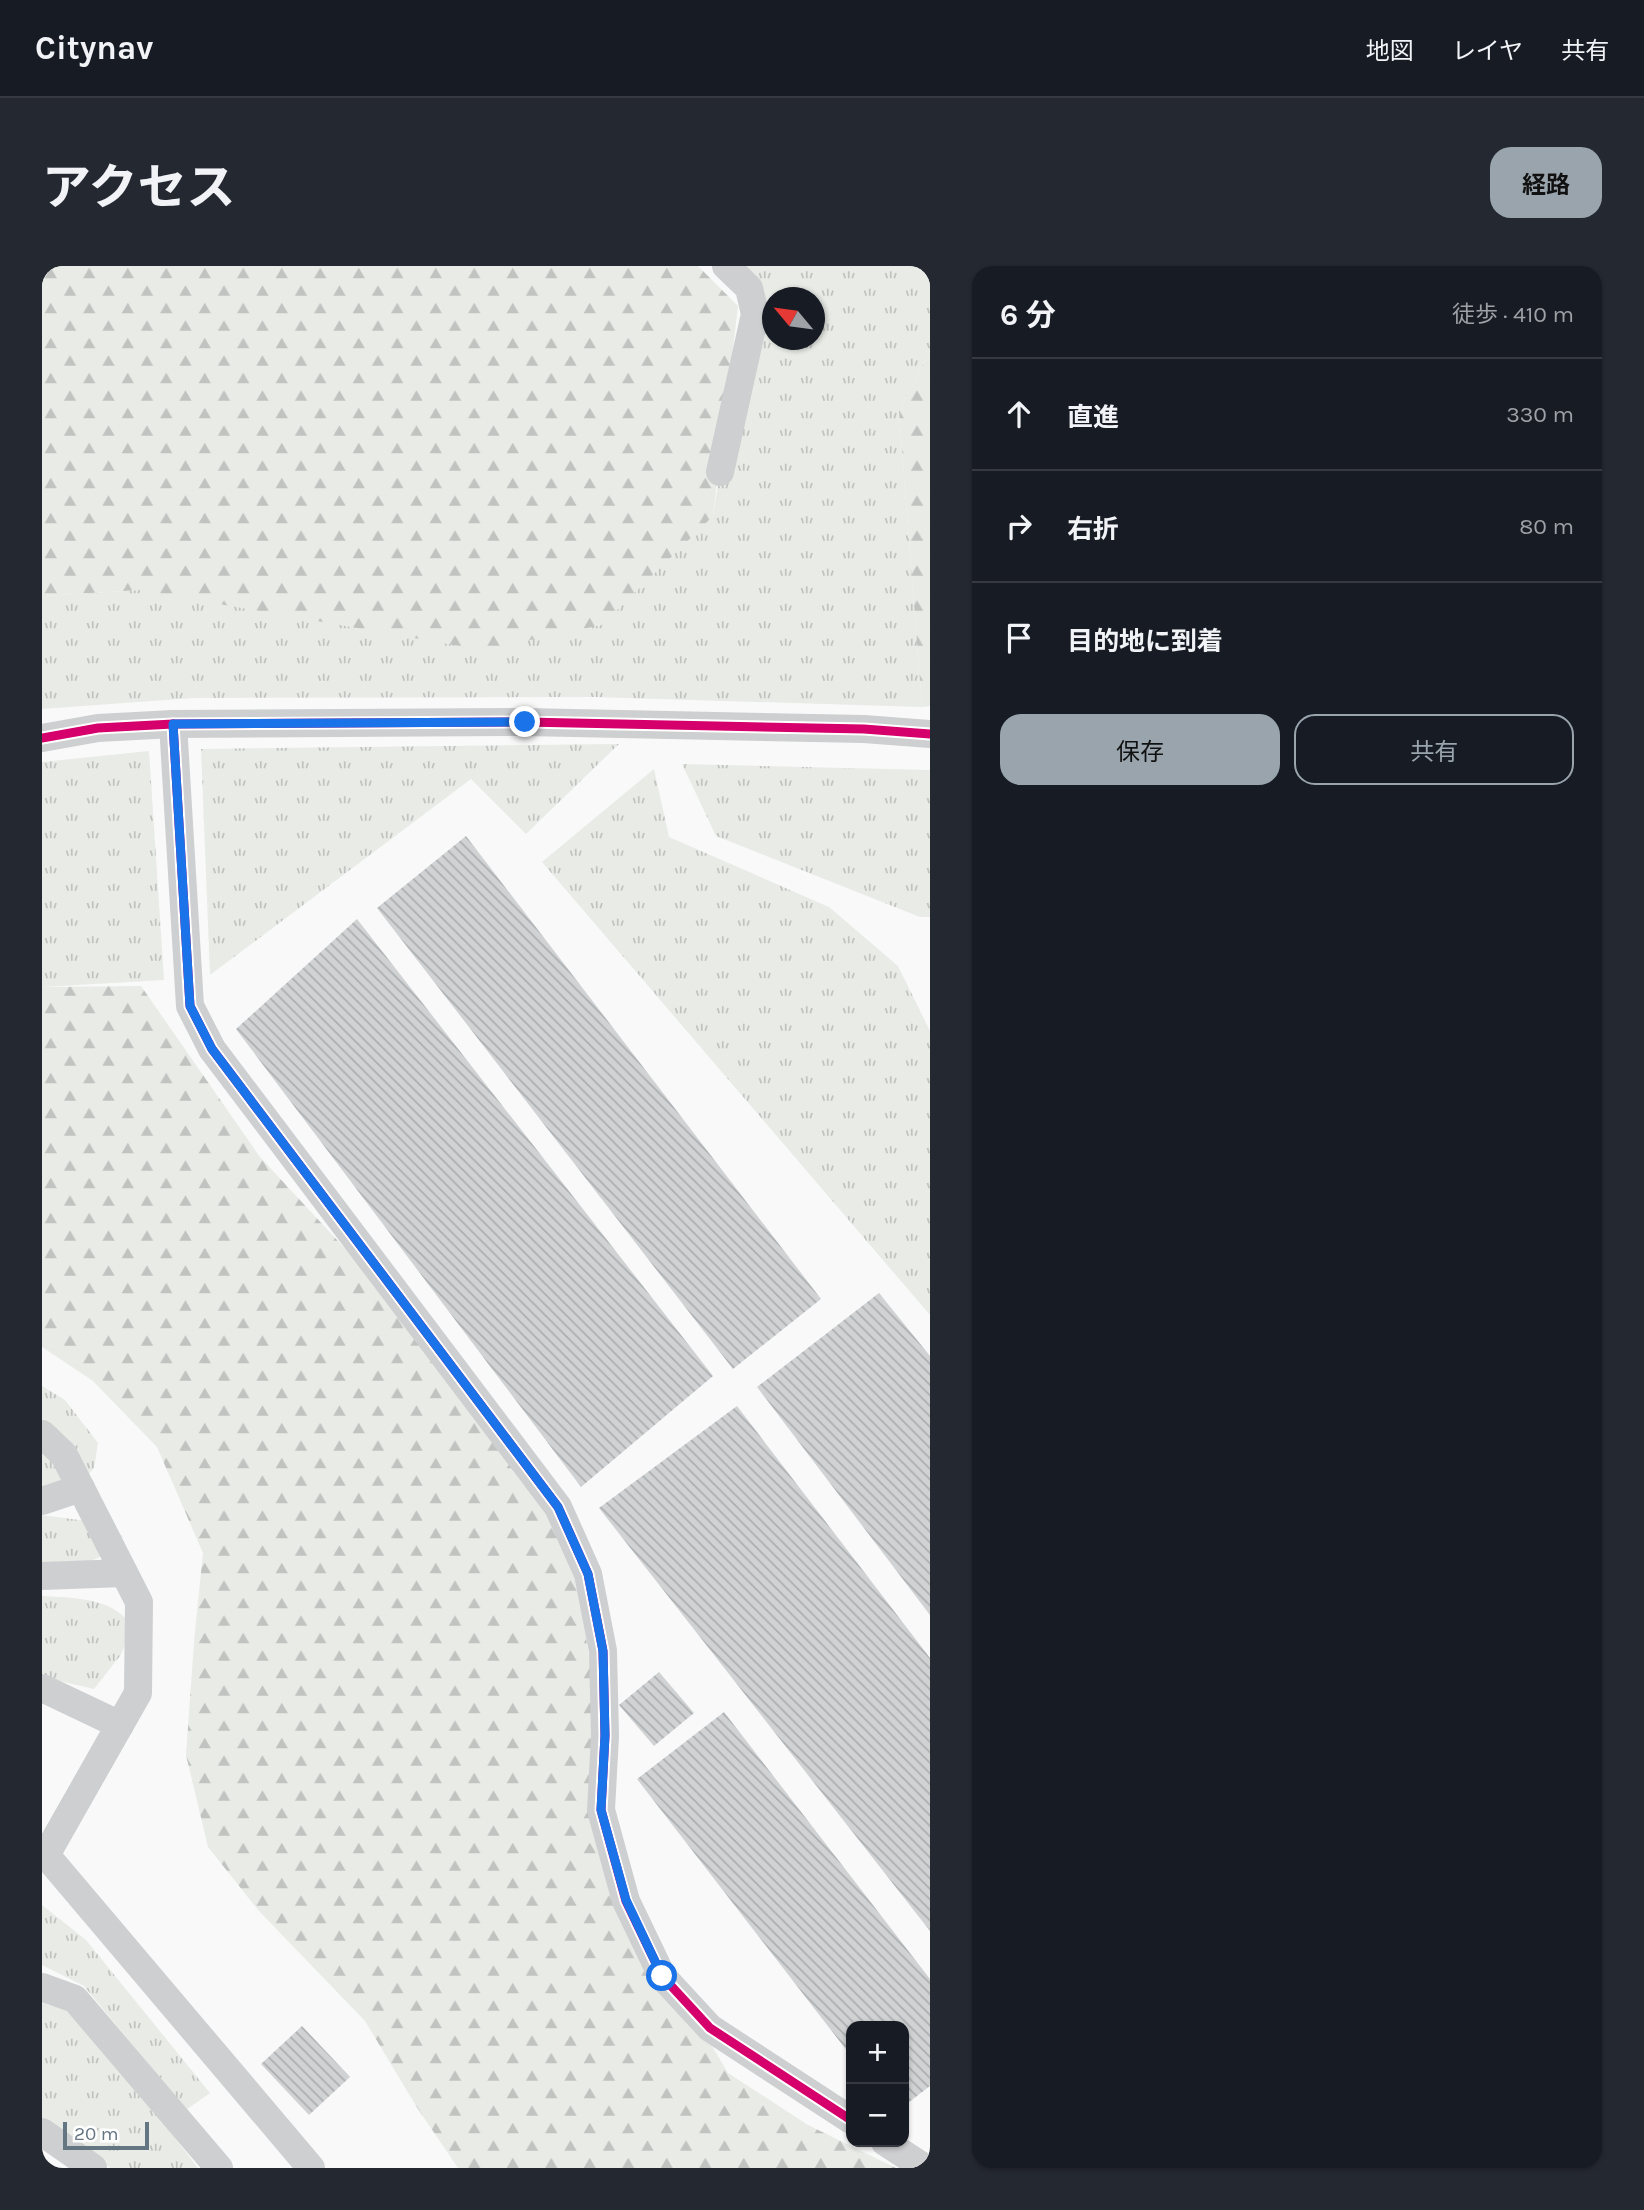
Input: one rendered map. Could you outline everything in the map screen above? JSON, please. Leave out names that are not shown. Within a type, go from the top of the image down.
[{"type":"street","points":[[720,472],[755,314],[749,288],[726,266]]},
{"type":"street","points":[[42,738],[97,728],[173,724],[525,722],[864,729],[930,734]]},
{"type":"street","points":[[173,724],[190,1006],[212,1049],[558,1507],[588,1574],[603,1651],[605,1735],[601,1810],[626,1900],[662,1976],[710,2028],[846,2117]]},
{"type":"street","points":[[42,1434],[64,1455],[139,1602],[138,1693],[44,1856],[312,2168]]},
{"type":"street","points":[[42,1501],[80,1488]]},
{"type":"street","points":[[42,1576],[124,1573]]},
{"type":"street","points":[[42,1688],[120,1725]]},
{"type":"street","points":[[42,1987],[75,1999],[219,2168]]},
{"type":"street","points":[[42,2133],[93,2168]]},
{"type":"street","points":[[893,2147],[925,2168]]},
{"type":"green space","points":[[42,266],[698,266],[738,306],[713,516],[602,625],[482,650],[139,590],[42,596]]},
{"type":"green space","points":[[745,266],[930,266],[930,350],[899,411],[922,707],[594,697],[193,698],[42,709],[42,596],[139,590],[713,516],[720,472],[755,314]]},
{"type":"green space","points":[[930,350],[930,706],[922,707],[899,411]]},
{"type":"green space","points":[[619,744],[526,834],[471,779],[210,975],[201,749]]},
{"type":"green space","points":[[149,751],[164,980],[42,987],[42,762]]},
{"type":"green space","points":[[682,764],[930,770],[930,917],[920,917],[716,836]]},
{"type":"green space","points":[[654,769],[669,837],[829,907],[898,966],[930,1031],[930,1315],[542,862]]},
{"type":"green space","points":[[141,986],[260,1157],[441,1352],[571,1538],[626,1901],[728,2073],[808,2125],[846,2144],[846,2147],[853,2147],[896,2168],[458,2168],[418,2109],[365,2021],[259,1911],[208,1847],[186,1755],[203,1553],[157,1447],[93,1381],[42,1347],[42,987]]},
{"type":"green space","points":[[42,1386],[65,1400],[98,1443],[94,1468],[77,1488],[42,1488]]},
{"type":"green space","points":[[42,1515],[102,1523],[123,1536],[107,1553],[98,1558],[77,1565],[42,1570]]},
{"type":"green space","points":[[42,1596],[80,1599],[105,1605],[126,1618],[133,1629],[120,1656],[94,1689],[55,1680],[42,1674]]},
{"type":"green space","points":[[42,1905],[86,1940],[210,2093],[186,2110],[84,1986],[42,1965]]},
{"type":"green space","points":[[42,1996],[61,2004],[128,2076],[198,2168],[110,2168],[42,2120]]},
{"type":"building","points":[[466,836],[821,1299],[733,1369],[377,908]]},
{"type":"building","points":[[357,919],[713,1376],[581,1487],[236,1029]]},
{"type":"building","points":[[879,1293],[930,1356],[930,1615],[757,1387]]},
{"type":"building","points":[[737,1406],[930,1658],[930,1931],[599,1508]]},
{"type":"building","points":[[659,1672],[694,1713],[654,1746],[619,1705]]},
{"type":"building","points":[[724,1712],[930,1979],[930,2086],[909,2102],[909,2021],[846,2021],[846,2050],[637,1779]]},
{"type":"building","points":[[302,2026],[350,2077],[309,2115],[261,2064]]},
{"type":"cycle path","points":[[42,738],[98,728],[173,724],[525,722],[864,729],[930,734]]},
{"type":"cycle path","points":[[173,724],[190,1006],[212,1049],[558,1507],[588,1574],[603,1651],[605,1736],[601,1810],[626,1901],[662,1976],[710,2028],[846,2117]]},
{"type":"route","points":[[525,722],[173,724],[190,1006],[212,1049],[558,1507],[588,1574],[603,1651],[605,1735],[601,1810],[626,1900],[662,1976]]}]
